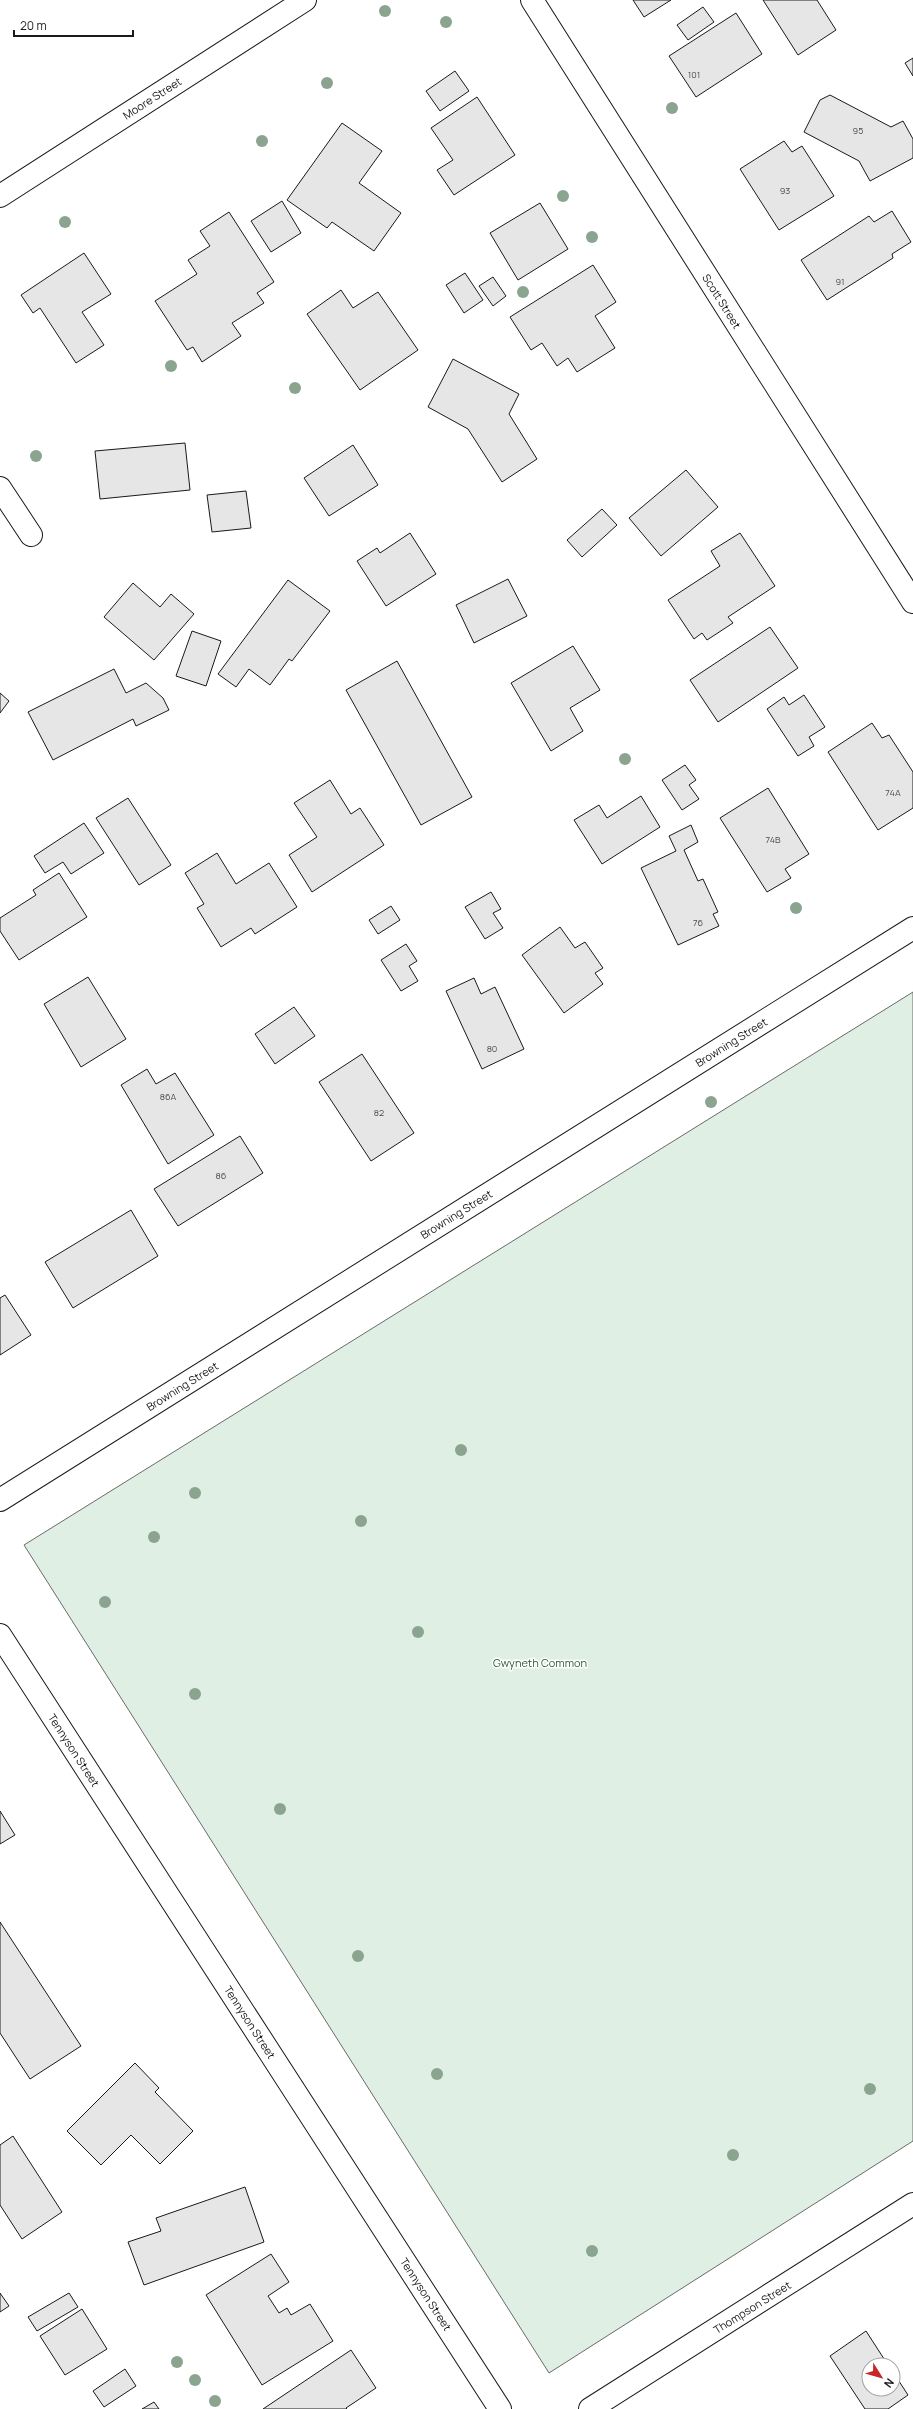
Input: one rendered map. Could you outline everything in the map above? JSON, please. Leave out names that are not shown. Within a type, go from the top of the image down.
[{"type":"street","name":"Moore Street","points":[[0,196],[305,0]]},
{"type":"street","name":"Scott Street","points":[[532,0],[913,602]]},
{"type":"street","points":[[0,488],[31,535]]},
{"type":"street","name":"Browning Street","points":[[0,1500],[913,928]]},
{"type":"street","name":"Tennyson Street","points":[[0,1634],[500,2409]]},
{"type":"street","name":"Thompson Street","points":[[590,2409],[913,2204]]},
{"type":"green space","name":"Gwyneth Common","points":[[913,992],[913,2141],[549,2373],[24,1545]]},
{"type":"building","points":[[633,0],[671,0],[644,17]]},
{"type":"building","points":[[763,0],[817,0],[836,30],[798,55]]},
{"type":"building","points":[[703,7],[714,22],[688,40],[677,25]]},
{"type":"building","points":[[736,13],[762,54],[696,97],[669,56]]},
{"type":"building","points":[[913,58],[913,76],[905,63]]},
{"type":"building","points":[[455,71],[469,91],[440,111],[426,91]]},
{"type":"building","points":[[830,95],[891,127],[903,121],[913,139],[913,158],[870,181],[859,161],[804,132],[820,100]]},
{"type":"building","points":[[477,97],[515,155],[454,195],[437,170],[453,160],[431,128]]},
{"type":"building","points":[[342,123],[382,151],[359,183],[401,213],[374,251],[332,222],[327,228],[287,200]]},
{"type":"building","points":[[784,141],[792,152],[802,146],[834,196],[779,230],[740,169]]},
{"type":"building","points":[[282,201],[301,233],[271,252],[251,221]]},
{"type":"building","points":[[540,203],[568,249],[518,280],[490,233]]},
{"type":"building","points":[[892,211],[911,242],[892,254],[893,258],[827,300],[801,260],[869,216],[874,222]]},
{"type":"building","points":[[229,212],[274,282],[257,293],[264,303],[232,323],[241,336],[202,362],[193,347],[187,350],[155,301],[197,274],[188,260],[210,246],[200,231]]},
{"type":"building","points":[[84,253],[111,294],[82,312],[104,345],[76,363],[40,308],[33,313],[21,295]]},
{"type":"building","points":[[593,265],[616,302],[595,316],[615,348],[577,372],[568,358],[557,366],[542,343],[531,350],[510,317]]},
{"type":"building","points":[[465,273],[483,300],[464,313],[446,285]]},
{"type":"building","points":[[493,277],[506,296],[493,306],[479,286]]},
{"type":"building","points":[[341,290],[353,308],[378,292],[418,350],[360,390],[307,314]]},
{"type":"building","points":[[453,359],[519,394],[509,414],[537,459],[502,482],[468,429],[428,407]]},
{"type":"building","points":[[185,443],[190,490],[100,499],[95,451]]},
{"type":"building","points":[[353,445],[378,485],[329,516],[304,478]]},
{"type":"building","points":[[686,470],[718,507],[661,556],[629,518]]},
{"type":"building","points":[[246,491],[251,528],[212,532],[207,495]]},
{"type":"building","points":[[602,509],[617,525],[582,557],[567,540]]},
{"type":"building","points":[[410,533],[436,574],[386,606],[357,561],[377,548],[380,553]]},
{"type":"building","points":[[740,533],[775,586],[728,617],[733,623],[707,640],[702,633],[694,639],[668,600],[720,566],[711,551]]},
{"type":"building","points":[[508,579],[527,616],[474,643],[456,605]]},
{"type":"building","points":[[288,580],[330,611],[292,661],[289,659],[270,685],[249,669],[236,687],[218,674]]},
{"type":"building","points":[[133,583],[160,607],[171,594],[194,614],[154,660],[104,617]]},
{"type":"building","points":[[770,627],[798,668],[718,722],[690,680]]},
{"type":"building","points":[[192,631],[221,641],[206,686],[176,676]]},
{"type":"building","points":[[573,646],[600,690],[570,708],[583,731],[551,751],[511,683]]},
{"type":"building","points":[[397,661],[472,797],[421,825],[346,690]]},
{"type":"building","points":[[114,669],[126,693],[146,683],[163,698],[169,710],[136,726],[133,719],[53,760],[28,712]]},
{"type":"building","points":[[0,693],[9,701],[0,713]]},
{"type":"building","points":[[804,695],[825,727],[809,737],[814,746],[798,756],[767,709],[784,697],[789,705]]},
{"type":"building","points":[[872,723],[882,738],[889,735],[913,772],[913,808],[878,830],[828,752]]},
{"type":"building","points":[[685,765],[696,780],[689,785],[699,799],[682,810],[662,780]]},
{"type":"building","points":[[330,780],[351,814],[360,808],[384,845],[312,892],[289,855],[317,837],[294,803]]},
{"type":"building","points":[[768,788],[809,854],[785,869],[791,878],[767,892],[720,818]]},
{"type":"building","points":[[641,796],[660,827],[602,864],[574,820],[599,805],[607,818]]},
{"type":"building","points":[[128,798],[171,865],[139,885],[96,818]]},
{"type":"building","points":[[84,823],[104,853],[71,874],[63,862],[45,873],[34,856]]},
{"type":"building","points":[[691,825],[698,842],[684,850],[698,881],[703,879],[718,912],[713,914],[719,926],[678,945],[641,868],[676,851],[669,836]]},
{"type":"building","points":[[217,853],[236,884],[269,863],[297,907],[255,934],[251,928],[221,947],[197,908],[204,904],[185,873]]},
{"type":"building","points":[[59,873],[87,917],[19,960],[0,931],[0,918],[36,895],[33,890]]},
{"type":"building","points":[[491,892],[501,909],[493,913],[503,928],[485,939],[465,907]]},
{"type":"building","points":[[391,906],[400,920],[378,934],[369,920]]},
{"type":"building","points":[[560,927],[575,948],[585,942],[603,968],[595,973],[603,984],[564,1013],[522,955]]},
{"type":"building","points":[[406,944],[417,961],[409,966],[418,981],[401,991],[381,960]]},
{"type":"building","points":[[88,977],[126,1039],[81,1067],[44,1004]]},
{"type":"building","points":[[474,978],[481,994],[495,987],[524,1049],[482,1069],[446,991]]},
{"type":"building","points":[[294,1007],[315,1036],[275,1064],[255,1034]]},
{"type":"building","points":[[362,1054],[414,1133],[371,1161],[319,1082]]},
{"type":"building","points":[[147,1069],[156,1084],[175,1073],[214,1135],[168,1164],[121,1085]]},
{"type":"building","points":[[240,1136],[263,1173],[178,1226],[154,1189]]},
{"type":"building","points":[[131,1210],[158,1256],[73,1308],[45,1262]]},
{"type":"building","points":[[5,1295],[31,1335],[0,1355],[0,1298]]},
{"type":"building","points":[[0,1811],[15,1835],[0,1844]]},
{"type":"building","points":[[0,1922],[81,2046],[30,2079],[0,2033]]},
{"type":"building","points":[[135,2063],[159,2088],[155,2092],[193,2131],[160,2164],[131,2135],[101,2165],[67,2131]]},
{"type":"building","points":[[13,2136],[62,2212],[22,2239],[0,2205],[0,2145]]},
{"type":"building","points":[[245,2187],[264,2242],[144,2285],[128,2242],[161,2231],[156,2218]]},
{"type":"building","points":[[271,2254],[289,2282],[268,2296],[279,2313],[287,2308],[291,2315],[310,2304],[333,2341],[262,2385],[206,2295]]},
{"type":"building","points":[[0,2293],[9,2306],[0,2312]]},
{"type":"building","points":[[69,2293],[78,2307],[37,2331],[28,2317]]},
{"type":"building","points":[[82,2309],[107,2349],[65,2375],[40,2336]]},
{"type":"building","points":[[866,2331],[883,2357],[861,2357],[861,2397],[901,2397],[901,2384],[908,2395],[888,2409],[865,2409],[830,2356]]},
{"type":"building","points":[[351,2350],[376,2388],[346,2408],[347,2409],[263,2409]]},
{"type":"building","points":[[125,2369],[136,2386],[104,2407],[93,2391]]},
{"type":"building","points":[[154,2402],[159,2409],[142,2409]]}]
